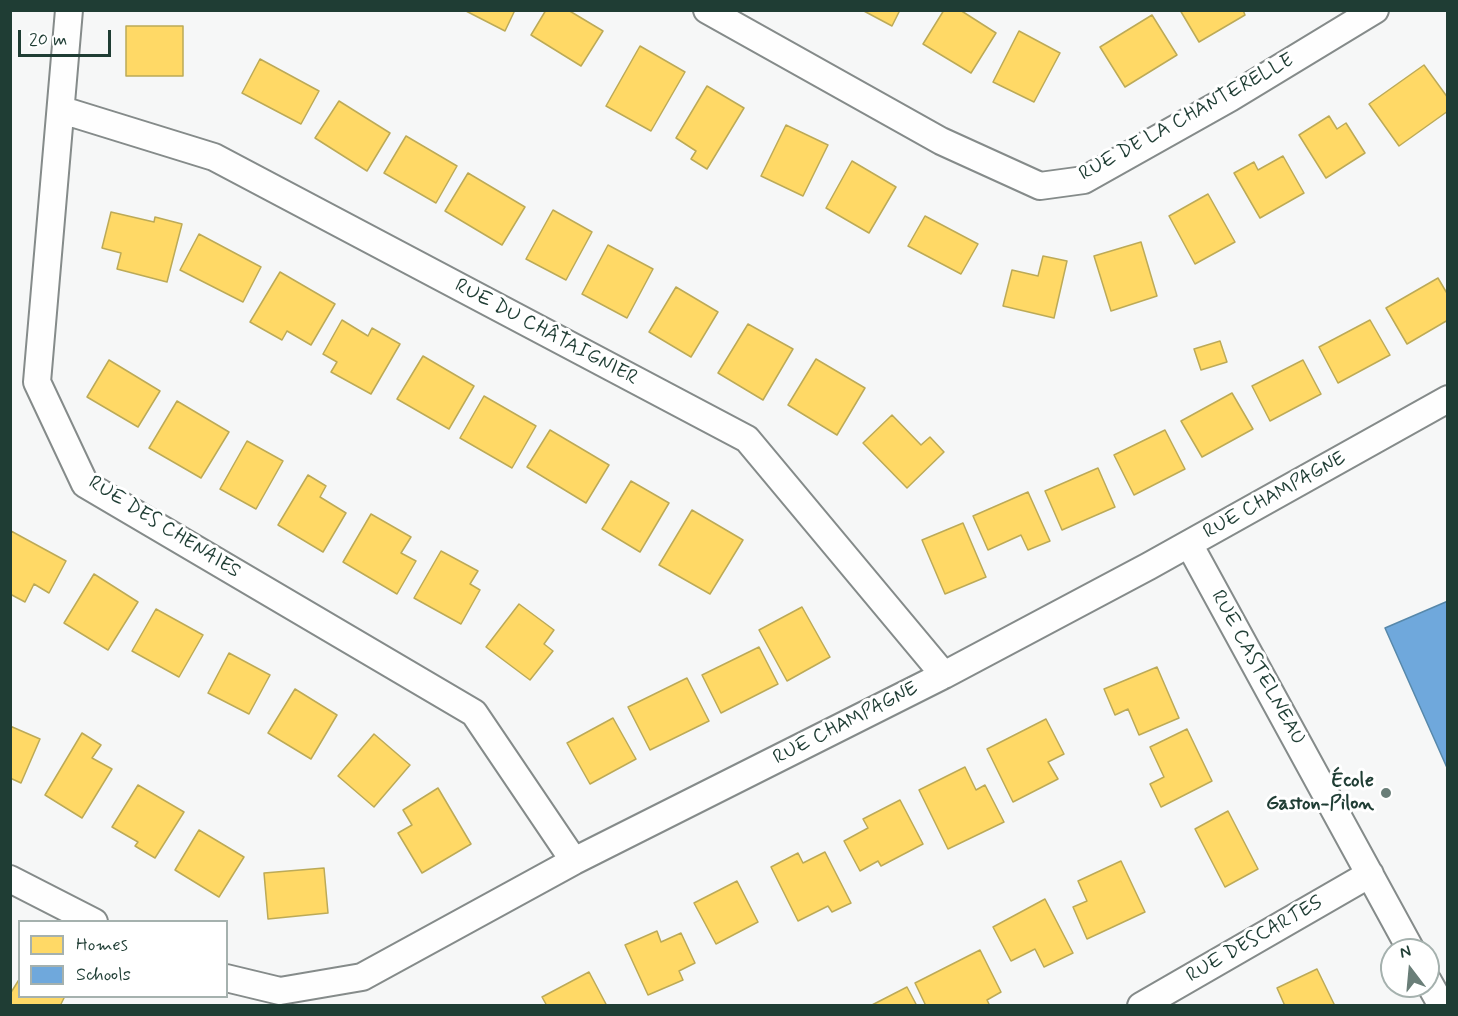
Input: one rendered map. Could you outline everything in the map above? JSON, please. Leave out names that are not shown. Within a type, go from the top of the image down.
[{"type":"street","name":"RUE DES CHENAIES","points":[[69,10],[37,382],[85,484],[474,713],[574,861]]},
{"type":"street","name":"RUE DE LA CHANTERELLE","points":[[707,10],[941,141],[1040,186],[1084,180],[1230,98],[1375,10]]},
{"type":"street","name":"RUE DU CHÂTAIGNIER","points":[[62,110],[214,157],[747,439],[944,675]]},
{"type":"street","name":"RUE CHAMPAGNE","points":[[228,978],[280,991],[362,977],[574,861],[944,675],[1189,544],[1448,399]]},
{"type":"street","name":"RUE CASTELNEAU","points":[[1189,544],[1405,938]]},
{"type":"street","name":"RUE DESCARTES","points":[[1141,1005],[1370,874]]},
{"type":"street","points":[[10,879],[92,920]]},
{"type":"building: Homes","points":[[464,10],[515,10],[505,31]]},
{"type":"building: Homes","points":[[546,10],[568,10],[603,31],[581,66],[531,35]]},
{"type":"building: Homes","points":[[862,10],[900,10],[892,26]]},
{"type":"building: Homes","points":[[944,10],[960,10],[996,33],[971,73],[923,44]]},
{"type":"building: Homes","points":[[1180,10],[1243,10],[1245,15],[1199,42]]},
{"type":"building: Homes","points":[[1152,15],[1177,55],[1125,87],[1100,47]]},
{"type":"building: Homes","points":[[126,26],[183,26],[183,76],[126,76]]},
{"type":"building: Homes","points":[[1019,31],[1060,53],[1034,102],[993,82]]},
{"type":"building: Homes","points":[[640,46],[685,72],[651,131],[606,106]]},
{"type":"building: Homes","points":[[260,59],[319,91],[301,124],[242,93]]},
{"type":"building: Homes","points":[[1424,65],[1448,98],[1448,111],[1399,146],[1369,104]]},
{"type":"building: Homes","points":[[707,86],[744,108],[707,169],[691,159],[696,151],[676,138]]},
{"type":"building: Homes","points":[[339,101],[390,133],[367,171],[315,138]]},
{"type":"building: Homes","points":[[1329,116],[1337,129],[1346,123],[1365,153],[1326,178],[1299,135]]},
{"type":"building: Homes","points":[[786,125],[828,145],[803,196],[761,176]]},
{"type":"building: Homes","points":[[406,136],[457,166],[436,203],[384,173]]},
{"type":"building: Homes","points":[[1283,156],[1304,193],[1260,218],[1234,173],[1254,162],[1258,170]]},
{"type":"building: Homes","points":[[852,161],[896,187],[869,233],[826,208]]},
{"type":"building: Homes","points":[[468,173],[525,207],[502,245],[445,211]]},
{"type":"building: Homes","points":[[1208,194],[1235,242],[1195,264],[1169,216]]},
{"type":"building: Homes","points":[[553,210],[592,232],[566,280],[526,259]]},
{"type":"building: Homes","points":[[111,212],[154,222],[155,217],[182,224],[167,282],[117,269],[121,253],[102,248]]},
{"type":"building: Homes","points":[[925,216],[978,244],[961,274],[908,246]]},
{"type":"building: Homes","points":[[199,234],[261,267],[243,302],[180,270]]},
{"type":"building: Homes","points":[[1141,242],[1157,296],[1111,311],[1094,256]]},
{"type":"building: Homes","points":[[608,245],[653,269],[627,318],[582,294]]},
{"type":"building: Homes","points":[[1043,256],[1067,261],[1054,318],[1003,306],[1012,270],[1038,276]]},
{"type":"building: Homes","points":[[280,272],[335,304],[311,345],[287,331],[282,340],[250,322]]},
{"type":"building: Homes","points":[[1438,278],[1448,295],[1448,320],[1407,344],[1386,308]]},
{"type":"building: Homes","points":[[676,287],[718,312],[691,357],[649,332]]},
{"type":"building: Homes","points":[[342,320],[368,336],[372,328],[400,344],[371,394],[331,372],[337,362],[323,354]]},
{"type":"building: Homes","points":[[1370,320],[1390,355],[1338,383],[1319,347]]},
{"type":"building: Homes","points":[[748,324],[793,349],[763,400],[718,373]]},
{"type":"building: Homes","points":[[1220,341],[1227,362],[1201,370],[1194,349]]},
{"type":"building: Homes","points":[[423,356],[474,386],[449,429],[397,399]]},
{"type":"building: Homes","points":[[816,359],[865,388],[837,435],[788,405]]},
{"type":"building: Homes","points":[[109,360],[160,391],[138,427],[87,397]]},
{"type":"building: Homes","points":[[1303,360],[1321,394],[1270,421],[1252,386]]},
{"type":"building: Homes","points":[[1232,393],[1253,429],[1202,457],[1181,421]]},
{"type":"building: Homes","points":[[484,396],[536,426],[512,468],[460,438]]},
{"type":"building: Homes","points":[[177,401],[229,432],[201,478],[149,448]]},
{"type":"building: Homes","points":[[892,415],[921,445],[930,437],[944,452],[907,488],[863,443]]},
{"type":"building: Homes","points":[[550,430],[609,465],[586,503],[527,467]]},
{"type":"building: Homes","points":[[1165,430],[1185,469],[1134,495],[1114,455]]},
{"type":"building: Homes","points":[[247,441],[283,461],[256,509],[220,489]]},
{"type":"building: Homes","points":[[1098,468],[1115,507],[1062,530],[1045,491]]},
{"type":"building: Homes","points":[[308,475],[326,486],[320,497],[346,513],[323,552],[278,525]]},
{"type":"building: Homes","points":[[631,481],[669,503],[640,552],[602,529]]},
{"type":"building: Homes","points":[[1028,492],[1050,541],[1028,550],[1021,535],[988,550],[973,516]]},
{"type":"building: Homes","points":[[692,510],[743,540],[710,594],[659,565]]},
{"type":"building: Homes","points":[[371,514],[411,537],[401,553],[416,561],[397,594],[343,562]]},
{"type":"building: Homes","points":[[963,523],[986,577],[945,594],[922,540]]},
{"type":"building: Homes","points":[[11,531],[66,561],[49,593],[34,584],[25,602],[10,594]]},
{"type":"building: Homes","points":[[441,551],[478,571],[470,584],[480,590],[461,624],[414,598]]},
{"type":"building: Homes","points":[[94,574],[138,602],[108,650],[64,623]]},
{"type":"building: Homes","points":[[519,604],[554,630],[544,644],[553,651],[530,680],[486,647]]},
{"type":"building: Homes","points":[[802,607],[830,657],[787,681],[759,630]]},
{"type":"building: Homes","points":[[156,609],[203,635],[179,677],[132,651]]},
{"type":"building: Homes","points":[[759,647],[778,684],[721,713],[702,675]]},
{"type":"building: Homes","points":[[229,653],[270,675],[249,714],[208,693]]},
{"type":"building: Homes","points":[[1157,667],[1179,718],[1139,735],[1128,709],[1115,715],[1104,689]]},
{"type":"building: Homes","points":[[687,678],[709,721],[650,750],[628,707]]},
{"type":"building: Homes","points":[[295,689],[337,715],[311,759],[268,733]]},
{"type":"building: Homes","points":[[613,718],[636,759],[590,784],[567,743]]},
{"type":"building: Homes","points":[[1046,719],[1064,754],[1048,762],[1058,779],[1013,802],[987,749]]},
{"type":"building: Homes","points":[[10,726],[40,739],[21,783],[10,778]]},
{"type":"building: Homes","points":[[1187,729],[1212,781],[1161,807],[1150,784],[1164,777],[1150,747]]},
{"type":"building: Homes","points":[[82,733],[101,745],[92,758],[112,769],[82,818],[45,795]]},
{"type":"building: Homes","points":[[374,734],[410,765],[374,807],[338,776]]},
{"type":"building: Homes","points":[[965,767],[976,790],[985,785],[1004,822],[948,849],[919,790]]},
{"type":"building: Homes","points":[[138,785],[184,812],[155,858],[135,846],[138,842],[112,827]]},
{"type":"building: Homes","points":[[438,788],[471,844],[422,873],[398,833],[412,825],[403,810]]},
{"type":"building: Homes","points":[[900,800],[923,844],[881,866],[878,861],[860,871],[844,841],[868,828],[863,819]]},
{"type":"building: Homes","points":[[1228,811],[1258,869],[1225,887],[1195,829]]},
{"type":"building: Homes","points":[[199,830],[244,857],[219,897],[175,870]]},
{"type":"building: Homes","points":[[825,852],[851,903],[832,912],[828,906],[798,921],[771,867],[798,853],[803,863]]},
{"type":"building: Homes","points":[[1121,861],[1145,912],[1087,939],[1073,907],[1087,901],[1078,881]]},
{"type":"building: Homes","points":[[324,868],[328,913],[268,919],[264,873]]},
{"type":"building: Homes","points":[[737,881],[758,922],[716,944],[694,903]]},
{"type":"building: Homes","points":[[1045,899],[1073,953],[1044,967],[1035,949],[1011,961],[993,927]]},
{"type":"building: Homes","points":[[657,931],[661,942],[681,933],[695,963],[679,971],[683,980],[648,995],[625,945]]},
{"type":"building: Homes","points":[[980,950],[1001,992],[987,1000],[990,1006],[926,1006],[915,983]]},
{"type":"building: Homes","points":[[1317,969],[1335,1006],[1285,1006],[1277,988]]},
{"type":"building: Homes","points":[[589,972],[607,1006],[547,1006],[542,997]]},
{"type":"building: Homes","points":[[18,981],[18,998],[64,998],[60,1006],[10,1006],[10,994]]},
{"type":"building: Homes","points":[[907,987],[917,1006],[870,1006]]},
{"type":"building: Schools","points":[[1448,601],[1448,770],[1385,628]]},
{"type":"place","name":"École Gaston-Pilon","points":[[1386,793]]}]
